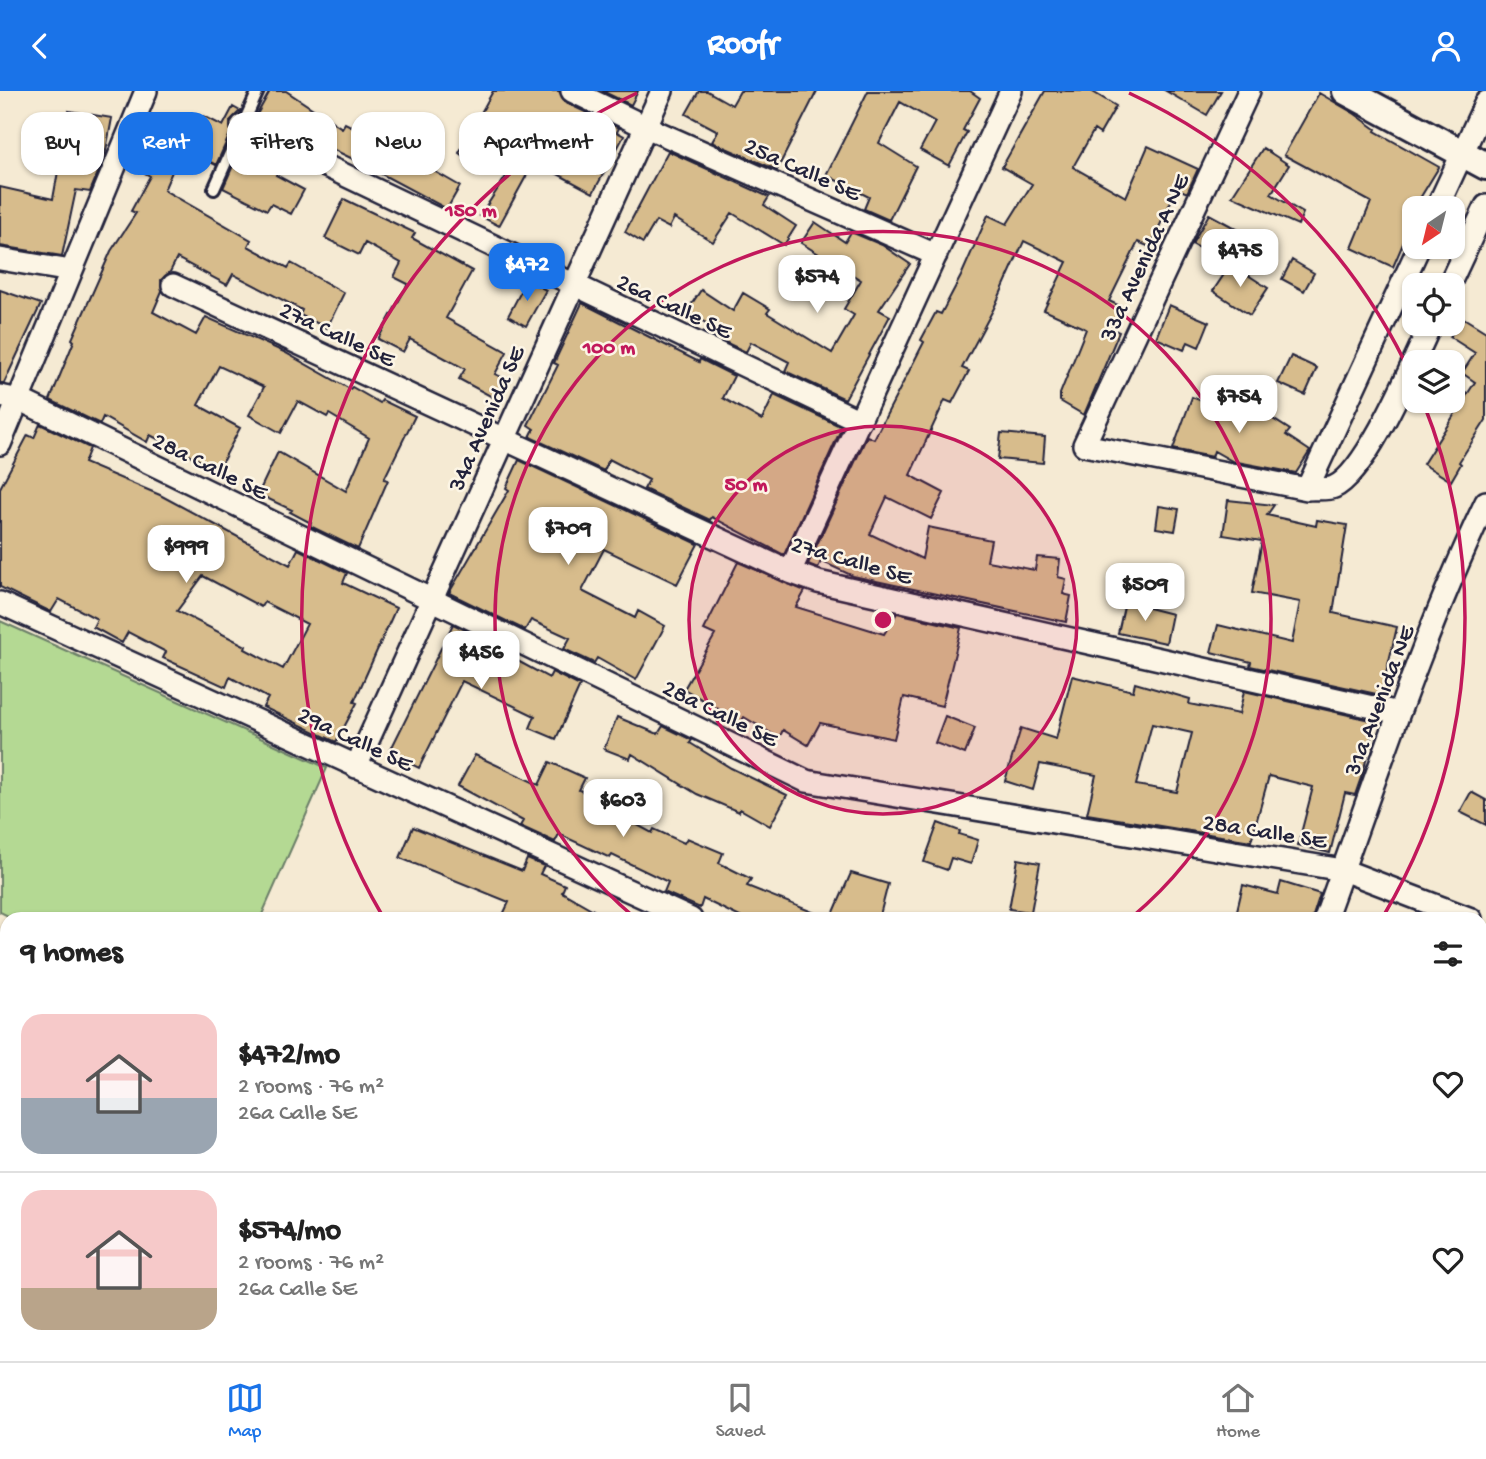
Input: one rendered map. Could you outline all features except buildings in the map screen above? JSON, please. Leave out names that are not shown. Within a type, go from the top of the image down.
[{"type":"street","points":[[0,444],[10,398],[71,271],[146,91]]},
{"type":"street","name":"25a Calle SE","points":[[572,91],[646,127],[936,255]]},
{"type":"street","name":"34a Avenida SE","points":[[356,767],[662,91]]},
{"type":"street","name":"33a Avenida A NE","points":[[1249,91],[1084,445],[1307,489]]},
{"type":"street","points":[[1346,91],[1486,166]]},
{"type":"street","points":[[790,572],[936,255],[1005,93]]},
{"type":"street","points":[[1442,196],[1486,102]]},
{"type":"street","name":"26a Calle SE","points":[[337,172],[860,421]]},
{"type":"street","points":[[1455,273],[1486,206]]},
{"type":"street","points":[[0,259],[71,271]]},
{"type":"street","points":[[1413,259],[1307,489],[1334,487],[1358,465],[1387,415],[1424,336]]},
{"type":"street","name":"27a Calle SE","points":[[173,285],[790,572],[832,585],[1399,713]]},
{"type":"street","name":"28a Calle SE","points":[[10,398],[806,781],[1343,870],[1453,912]]},
{"type":"street","name":"31a Avenida NE","points":[[1328,912],[1399,713],[1463,551],[1486,502]]},
{"type":"street","name":"29a Calle SE","points":[[0,603],[356,767],[647,910]]},
{"type":"lane","points":[[248,112],[258,91]]},
{"type":"lane","points":[[214,189],[227,160]]},
{"type":"green space","points":[[0,621],[327,768],[263,912],[0,912]]}]
